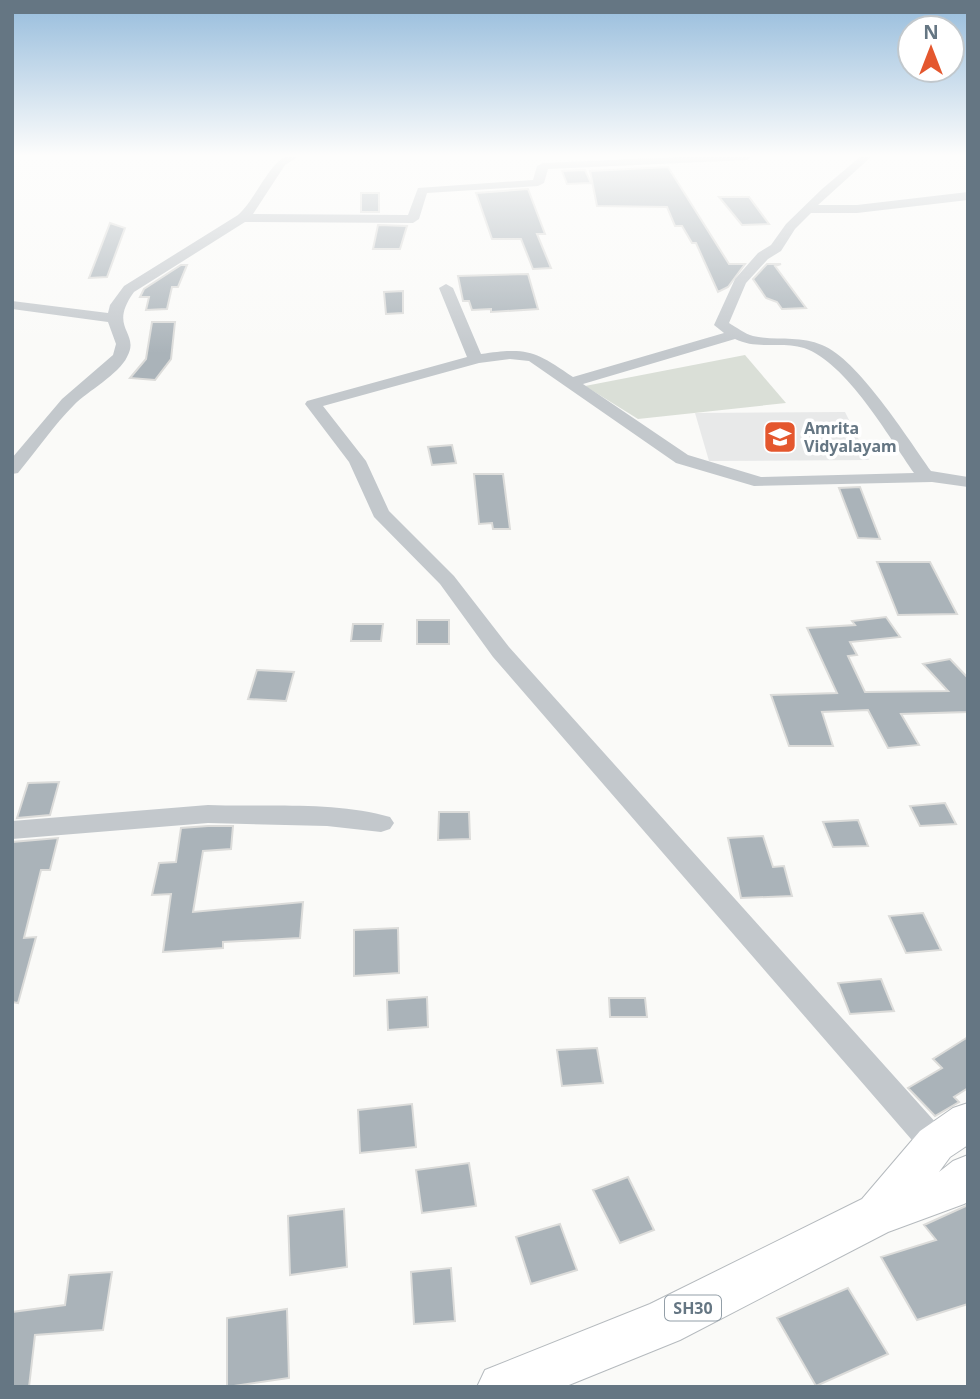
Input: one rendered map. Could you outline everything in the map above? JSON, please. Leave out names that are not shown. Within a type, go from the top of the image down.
[{"type":"main road","name":"SH30","points":[[502,1387],[663,1323],[878,1214],[951,1132]]},
{"type":"main road","points":[[878,1214],[949,1190],[968,1175]]},
{"type":"street","points":[[12,469],[68,402],[120,356],[124,345],[114,318],[117,305],[129,289],[235,222]]},
{"type":"street","points":[[795,222],[776,248],[762,256],[740,282],[721,325],[749,340],[811,344],[821,349],[850,375],[876,405],[909,450],[921,472],[928,478]]},
{"type":"street","points":[[446,288],[471,353],[478,359]]},
{"type":"street","points":[[12,305],[114,318]]},
{"type":"street","points":[[570,383],[735,334]]},
{"type":"street","points":[[951,1132],[502,652],[447,580],[381,513],[357,461],[313,404],[478,359],[510,354],[533,357],[682,458],[760,482],[928,478],[968,482]]},
{"type":"street","points":[[12,830],[208,814],[327,817],[381,823]]},
{"type":"shaded area","points":[[745,355],[786,403],[638,419],[585,386]]},
{"type":"shaded area","name":"Amrita Vidyalayam","points":[[845,412],[869,460],[709,461],[695,413]]},
{"type":"building","points":[[486,222],[541,222],[545,234],[537,234],[551,268],[533,269],[521,239],[492,239]]},
{"type":"building","points":[[673,222],[703,222],[729,264],[745,264],[728,287],[718,292],[696,243],[692,243],[682,226],[675,226]]},
{"type":"building","points":[[740,222],[769,224],[742,225]]},
{"type":"building","points":[[110,223],[125,228],[107,277],[89,278]]},
{"type":"building","points":[[378,225],[407,226],[400,249],[373,249]]},
{"type":"building","points":[[767,264],[781,264],[775,266],[806,308],[782,309],[777,302],[766,298],[753,279]]},
{"type":"building","points":[[181,265],[187,265],[178,287],[172,287],[167,309],[146,310],[149,297],[140,297],[144,289]]},
{"type":"building","points":[[528,274],[538,309],[491,312],[491,309],[472,310],[469,301],[463,301],[458,276]]},
{"type":"building","points":[[403,291],[403,313],[386,314],[384,292]]},
{"type":"building","points":[[152,322],[175,322],[171,359],[155,380],[130,378],[146,359]]},
{"type":"building","points":[[452,445],[456,463],[432,465],[428,447]]},
{"type":"building","points":[[474,474],[503,474],[510,529],[493,529],[492,523],[479,524]]},
{"type":"building","points":[[860,487],[880,539],[858,538],[839,488]]},
{"type":"building","points":[[877,562],[930,562],[957,614],[898,615]]},
{"type":"building","points":[[886,617],[900,637],[850,642],[857,655],[848,656],[865,692],[948,691],[923,664],[950,659],[968,678],[968,712],[901,714],[919,745],[888,748],[868,710],[822,712],[833,746],[789,746],[771,695],[837,693],[807,628],[855,625],[852,621]]},
{"type":"building","points":[[417,620],[449,620],[449,644],[417,644]]},
{"type":"building","points":[[353,624],[383,624],[381,641],[351,641]]},
{"type":"building","points":[[257,670],[294,672],[286,701],[248,699]]},
{"type":"building","points":[[59,782],[50,815],[17,818],[28,783]]},
{"type":"building","points":[[945,803],[956,824],[920,826],[910,806]]},
{"type":"building","points":[[439,812],[469,812],[470,839],[438,840]]},
{"type":"building","points":[[858,820],[868,846],[833,847],[823,822]]},
{"type":"building","points":[[233,826],[231,849],[203,851],[193,912],[303,902],[300,938],[223,942],[223,948],[163,952],[171,894],[152,895],[159,863],[176,862],[181,828]]},
{"type":"building","points":[[763,836],[773,867],[784,866],[792,896],[741,898],[728,838]]},
{"type":"building","points":[[58,838],[50,870],[41,870],[24,938],[36,937],[18,1003],[12,1002],[12,842]]},
{"type":"building","points":[[923,913],[941,950],[906,953],[889,916]]},
{"type":"building","points":[[398,928],[399,973],[354,976],[354,930]]},
{"type":"building","points":[[881,979],[894,1011],[850,1014],[838,983]]},
{"type":"building","points":[[427,997],[428,1027],[388,1030],[387,1000]]},
{"type":"building","points":[[609,998],[645,998],[647,1017],[610,1017]]},
{"type":"building","points":[[968,1037],[968,1088],[954,1097],[959,1102],[935,1116],[908,1088],[942,1068],[933,1059]]},
{"type":"building","points":[[597,1048],[603,1083],[562,1086],[557,1050]]},
{"type":"building","points":[[412,1104],[416,1147],[360,1153],[358,1110]]},
{"type":"building","points":[[469,1163],[476,1206],[422,1213],[416,1170]]},
{"type":"building","points":[[628,1177],[654,1230],[620,1243],[593,1190]]},
{"type":"building","points":[[968,1205],[968,1304],[917,1320],[881,1257],[936,1240],[924,1225]]},
{"type":"building","points":[[344,1209],[347,1267],[290,1275],[288,1216]]},
{"type":"building","points":[[560,1224],[577,1270],[531,1284],[516,1237]]},
{"type":"building","points":[[451,1268],[455,1321],[414,1324],[411,1272]]},
{"type":"building","points":[[112,1272],[103,1330],[35,1335],[29,1387],[12,1387],[12,1312],[65,1305],[69,1275]]},
{"type":"building","points":[[848,1288],[888,1354],[816,1386],[777,1318]]},
{"type":"building","points":[[287,1309],[289,1378],[227,1387],[227,1318]]},
{"type":"place","name":"Amrita Vidyalayam","points":[[780,437]]}]
